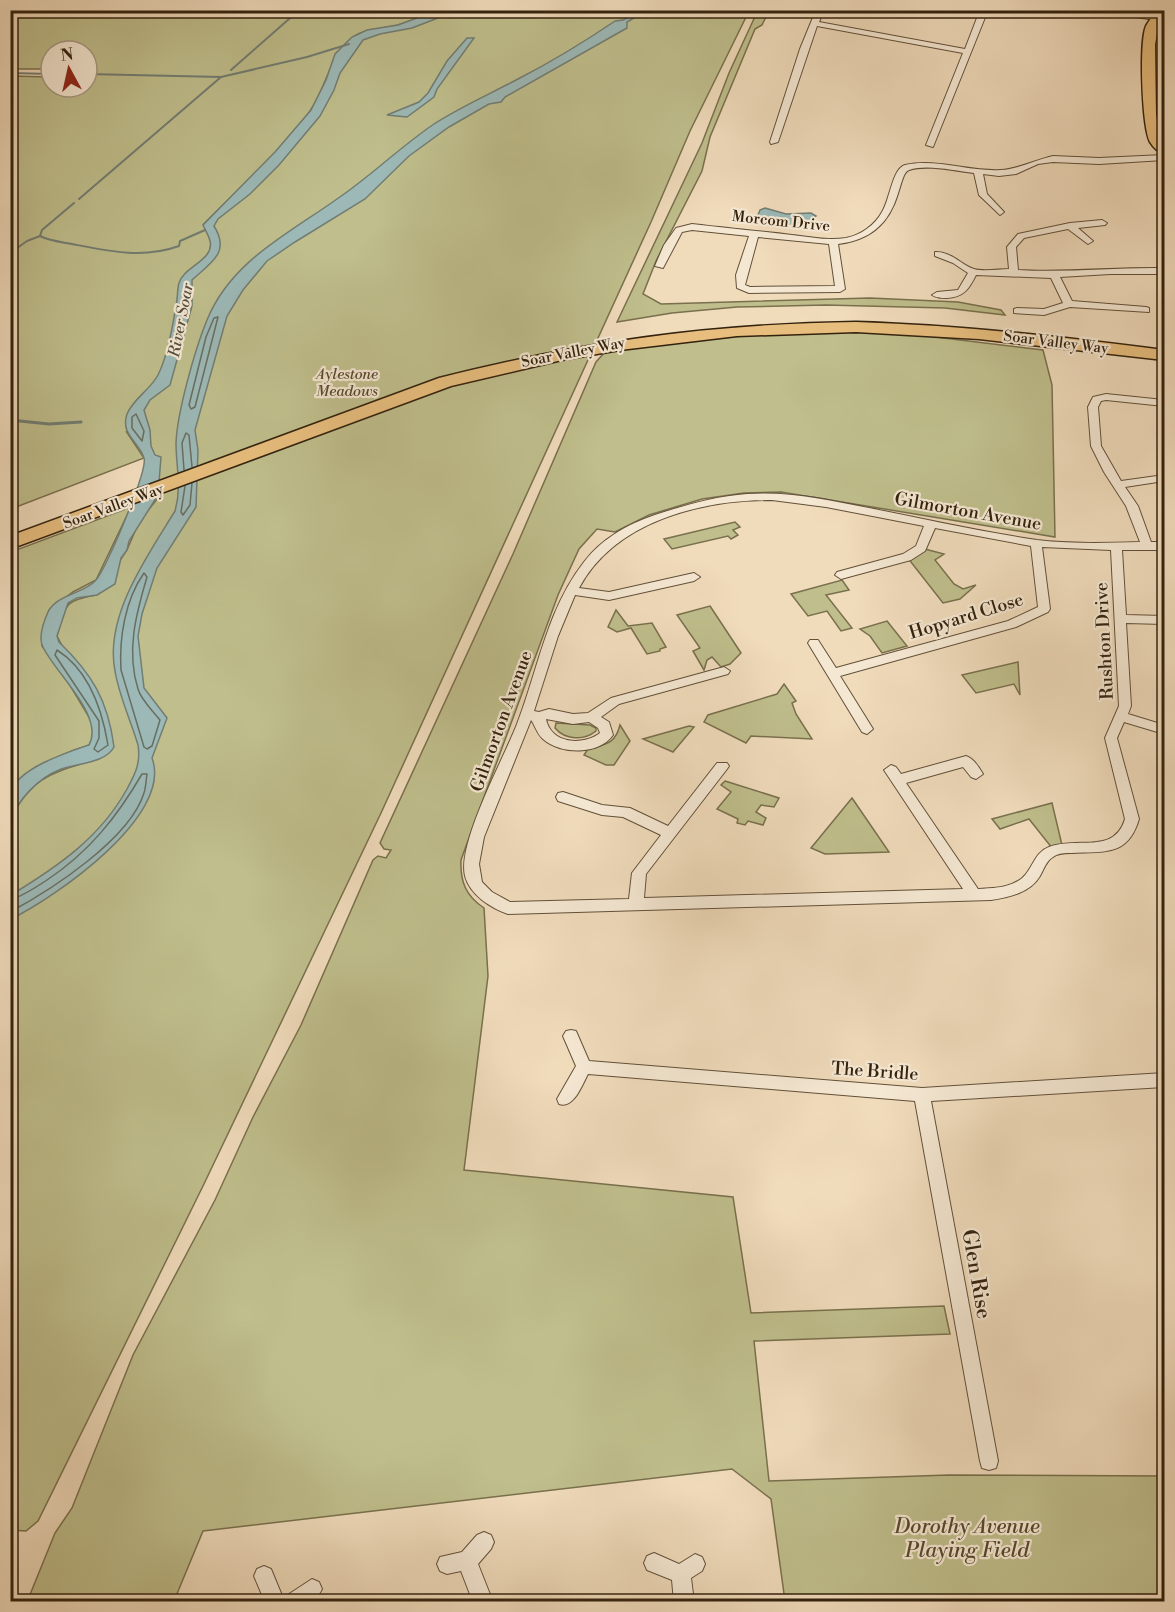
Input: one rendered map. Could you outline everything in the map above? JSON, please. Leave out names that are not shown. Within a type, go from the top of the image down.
[{"type":"highway","name":"Soar Valley Way","points":[[10,543],[96,505],[216,461],[446,382],[572,344],[784,313],[872,313],[971,320],[1164,344]]},
{"type":"highway","name":"Soar Valley Way","points":[[628,335],[749,329],[888,328],[1006,336],[1164,355]]},
{"type":"highway","name":"Soar Valley Way","points":[[10,530],[96,505]]},
{"type":"main road","points":[[1162,23],[1160,38],[1163,111]]},
{"type":"main road","points":[[1162,23],[1149,45],[1150,115],[1162,143]]},
{"type":"street","points":[[774,142],[804,49],[820,10]]},
{"type":"street","points":[[930,146],[984,10]]},
{"type":"street","points":[[1085,10],[1162,23]]},
{"type":"street","points":[[815,23],[968,52]]},
{"type":"street","name":"Morcom Drive","points":[[660,266],[669,245],[679,230],[692,227],[833,242],[858,238],[870,231],[885,217],[896,192],[899,173],[905,168],[924,166],[978,173],[1008,172],[1053,159],[1099,161],[1164,158]]},
{"type":"street","points":[[978,173],[983,195],[1000,212]]},
{"type":"street","points":[[1014,272],[1010,252],[1015,239],[1028,234],[1070,226],[1102,224]]},
{"type":"street","points":[[1070,226],[1088,241]]},
{"type":"street","points":[[754,234],[741,275],[740,286],[749,290],[840,289],[833,242]]},
{"type":"street","points":[[938,254],[973,272],[1054,275],[1110,271],[1164,271]]},
{"type":"street","points":[[937,295],[949,296],[966,289],[973,272]]},
{"type":"street","points":[[1054,275],[1068,304]]},
{"type":"street","points":[[1017,311],[1048,312],[1058,310],[1068,304],[1146,310]]},
{"type":"street","points":[[1147,546],[1132,506],[1096,446],[1094,403],[1097,399],[1106,397],[1164,403]]},
{"type":"street","points":[[1118,485],[1164,478]]},
{"type":"street","name":"Gilmorton Avenue","points":[[1059,849],[1045,855],[1038,863],[1032,878],[1007,892],[508,908],[477,886],[471,876],[470,864],[486,814],[533,715],[553,631],[572,591],[589,563],[621,535],[656,517],[712,502],[756,497],[793,499],[1036,543],[1164,546]]},
{"type":"street","points":[[841,576],[907,557],[921,548],[931,524]]},
{"type":"street","name":"Hopyard Close","points":[[834,673],[1012,624],[1044,609],[1036,543]]},
{"type":"street","name":"Rushton Drive","points":[[1059,849],[1111,845],[1123,840],[1130,832],[1132,819],[1129,801],[1111,738],[1113,728],[1123,717],[1125,706],[1122,619],[1116,545]]},
{"type":"street","points":[[572,591],[609,596],[694,577]]},
{"type":"street","points":[[1122,619],[1164,620]]},
{"type":"street","points":[[814,643],[867,729]]},
{"type":"street","points":[[533,715],[549,714],[573,719],[591,717],[615,701],[724,671]]},
{"type":"street","points":[[533,715],[546,735],[563,744],[576,746],[596,742],[606,735],[607,728],[591,717]]},
{"type":"street","points":[[1123,717],[1164,730]]},
{"type":"street","points":[[974,894],[895,775],[966,761],[976,774]]},
{"type":"street","points":[[636,903],[639,873],[722,766]]},
{"type":"street","points":[[563,797],[602,810],[625,812],[670,833]]},
{"type":"street","points":[[565,1099],[584,1067],[571,1035]]},
{"type":"street","name":"The Bridle","points":[[584,1067],[922,1095],[1164,1080]]},
{"type":"street","name":"Glen Rise","points":[[922,1095],[989,1461]]},
{"type":"street","points":[[447,1564],[467,1561],[484,1542]]},
{"type":"street","points":[[467,1561],[483,1602]]},
{"type":"street","points":[[654,1563],[688,1569],[684,1602]]},
{"type":"street","points":[[264,1576],[275,1602]]},
{"type":"street","points":[[291,1602],[312,1589]]},
{"type":"green space","points":[[758,10],[769,11],[762,25],[755,29],[710,137],[702,171],[656,261],[643,294],[661,304],[870,298],[958,302],[1001,310],[1005,315],[945,308],[826,305],[737,307],[672,313],[617,322],[702,143],[729,73]]},
{"type":"green space","name":"Aylestone Meadows","points":[[11,11],[436,11],[398,25],[363,32],[345,44],[334,61],[316,102],[299,126],[273,156],[203,225],[309,122],[353,41],[451,11],[749,11],[690,131],[651,222],[381,813],[203,1186],[38,1521],[26,1531],[11,1530],[11,818],[19,803],[38,783],[59,771],[100,758],[110,738],[57,636],[64,611],[78,599],[97,595],[127,550],[139,522],[161,494],[152,458],[126,431],[144,458],[11,509],[11,76],[39,77],[39,99],[99,99],[99,39],[39,39],[39,69],[11,69]]},
{"type":"green space","name":"Dorothy Avenue Playing Field","points":[[902,333],[1043,350],[1052,385],[1055,537],[781,492],[744,493],[702,499],[649,515],[615,532],[597,529],[579,549],[558,595],[461,860],[465,888],[484,908],[488,976],[464,1170],[733,1197],[751,1313],[944,1306],[950,1334],[754,1341],[769,1481],[949,1475],[1164,1476],[1164,1601],[785,1601],[771,1499],[732,1469],[203,1531],[174,1601],[27,1602],[55,1533],[72,1508],[133,1355],[215,1200],[253,1117],[301,1025],[373,860],[378,856],[386,858],[391,850],[384,849],[380,843],[513,554],[596,362],[604,353],[620,349],[760,334]]},
{"type":"green space","points":[[131,507],[96,580],[73,592],[49,610],[43,627],[42,646],[62,672],[92,722],[93,737],[89,745],[57,757],[36,769],[11,791],[11,552]]},
{"type":"green space","points":[[735,522],[740,527],[733,530],[738,535],[731,539],[728,536],[672,549],[664,539]]},
{"type":"green space","points":[[921,548],[944,554],[935,560],[954,584],[963,589],[976,585],[960,599],[943,603],[907,557]]},
{"type":"green space","points":[[842,580],[849,590],[826,595],[852,628],[841,631],[827,611],[808,616],[791,594]]},
{"type":"green space","points":[[710,606],[741,653],[730,664],[721,667],[712,657],[707,660],[704,670],[693,651],[700,648],[677,615]]},
{"type":"green space","points":[[616,610],[628,626],[652,623],[666,647],[647,654],[631,628],[617,632],[608,627]]},
{"type":"green space","points":[[887,621],[907,646],[882,653],[870,636],[860,629]]},
{"type":"green space","points":[[1018,662],[1020,695],[1014,684],[976,693],[962,675]]},
{"type":"green space","points":[[784,684],[796,701],[792,703],[796,714],[812,739],[751,736],[746,743],[704,722],[708,715],[777,694]]},
{"type":"green space","points":[[556,723],[590,725],[596,728],[596,731],[580,738],[569,737],[555,728]]},
{"type":"green space","points":[[620,725],[630,741],[614,765],[606,765],[584,755],[588,749],[612,740]]},
{"type":"green space","points":[[689,726],[694,727],[673,752],[643,739]]},
{"type":"green space","points":[[725,781],[779,798],[774,807],[761,805],[756,812],[766,818],[763,825],[748,821],[745,825],[737,823],[738,819],[717,809],[731,792],[721,785]]},
{"type":"green space","points":[[852,798],[889,852],[825,854],[811,848]]},
{"type":"green space","points":[[1052,803],[1062,845],[1052,848],[1029,819],[1000,829],[992,819]]},
{"type":"water","name":"River Soar","points":[[436,11],[456,11],[412,28],[363,40],[340,73],[320,116],[279,165],[250,194],[218,219],[214,226],[219,235],[219,250],[211,263],[192,280],[192,306],[170,385],[150,400],[144,410],[150,430],[151,446],[155,455],[161,457],[158,495],[129,541],[127,550],[121,558],[115,584],[97,595],[77,598],[68,603],[57,636],[59,642],[81,665],[97,689],[108,715],[114,747],[104,757],[59,770],[44,778],[24,797],[11,820],[10,795],[15,783],[33,768],[89,745],[92,734],[85,708],[43,647],[42,630],[52,606],[96,580],[125,519],[140,481],[144,458],[128,433],[127,414],[155,380],[161,368],[177,302],[178,285],[182,277],[208,253],[209,239],[203,225],[275,152],[311,110],[326,80],[335,54],[352,37],[367,30],[398,25]]},
{"type":"water","points":[[640,11],[646,11],[627,22],[627,28],[505,97],[501,102],[489,104],[449,127],[409,156],[365,199],[267,261],[243,290],[227,316],[195,430],[198,450],[196,507],[157,568],[142,614],[138,636],[144,688],[167,718],[152,758],[154,781],[145,805],[128,829],[106,852],[54,893],[11,919],[11,895],[45,874],[91,837],[116,806],[137,768],[138,745],[115,671],[113,650],[116,629],[122,608],[141,566],[175,511],[178,494],[177,430],[197,347],[217,299],[246,265],[263,251],[350,190],[434,124],[543,66],[615,21],[623,20]]},
{"type":"water","points":[[467,38],[474,38],[437,89],[434,97],[407,117],[387,115],[419,102],[428,93],[447,61]]},
{"type":"water","points":[[765,208],[786,214],[811,213],[816,216],[811,221],[797,226],[773,226],[760,220],[758,215],[760,210]]},
{"type":"waterway","points":[[231,70],[289,19],[303,10]]},
{"type":"waterway","points":[[221,77],[307,57],[349,44]]},
{"type":"waterway","points":[[10,73],[39,74]]},
{"type":"waterway","points":[[99,74],[221,77]]},
{"type":"waterway","points":[[79,199],[221,77]]},
{"type":"waterway","points":[[40,236],[42,230],[74,203]]},
{"type":"waterway","points":[[40,236],[112,251],[139,253],[179,246],[180,241],[205,230]]},
{"type":"waterway","points":[[10,253],[27,241],[40,236]]},
{"type":"waterway","points":[[10,420],[49,424],[81,422]]}]
